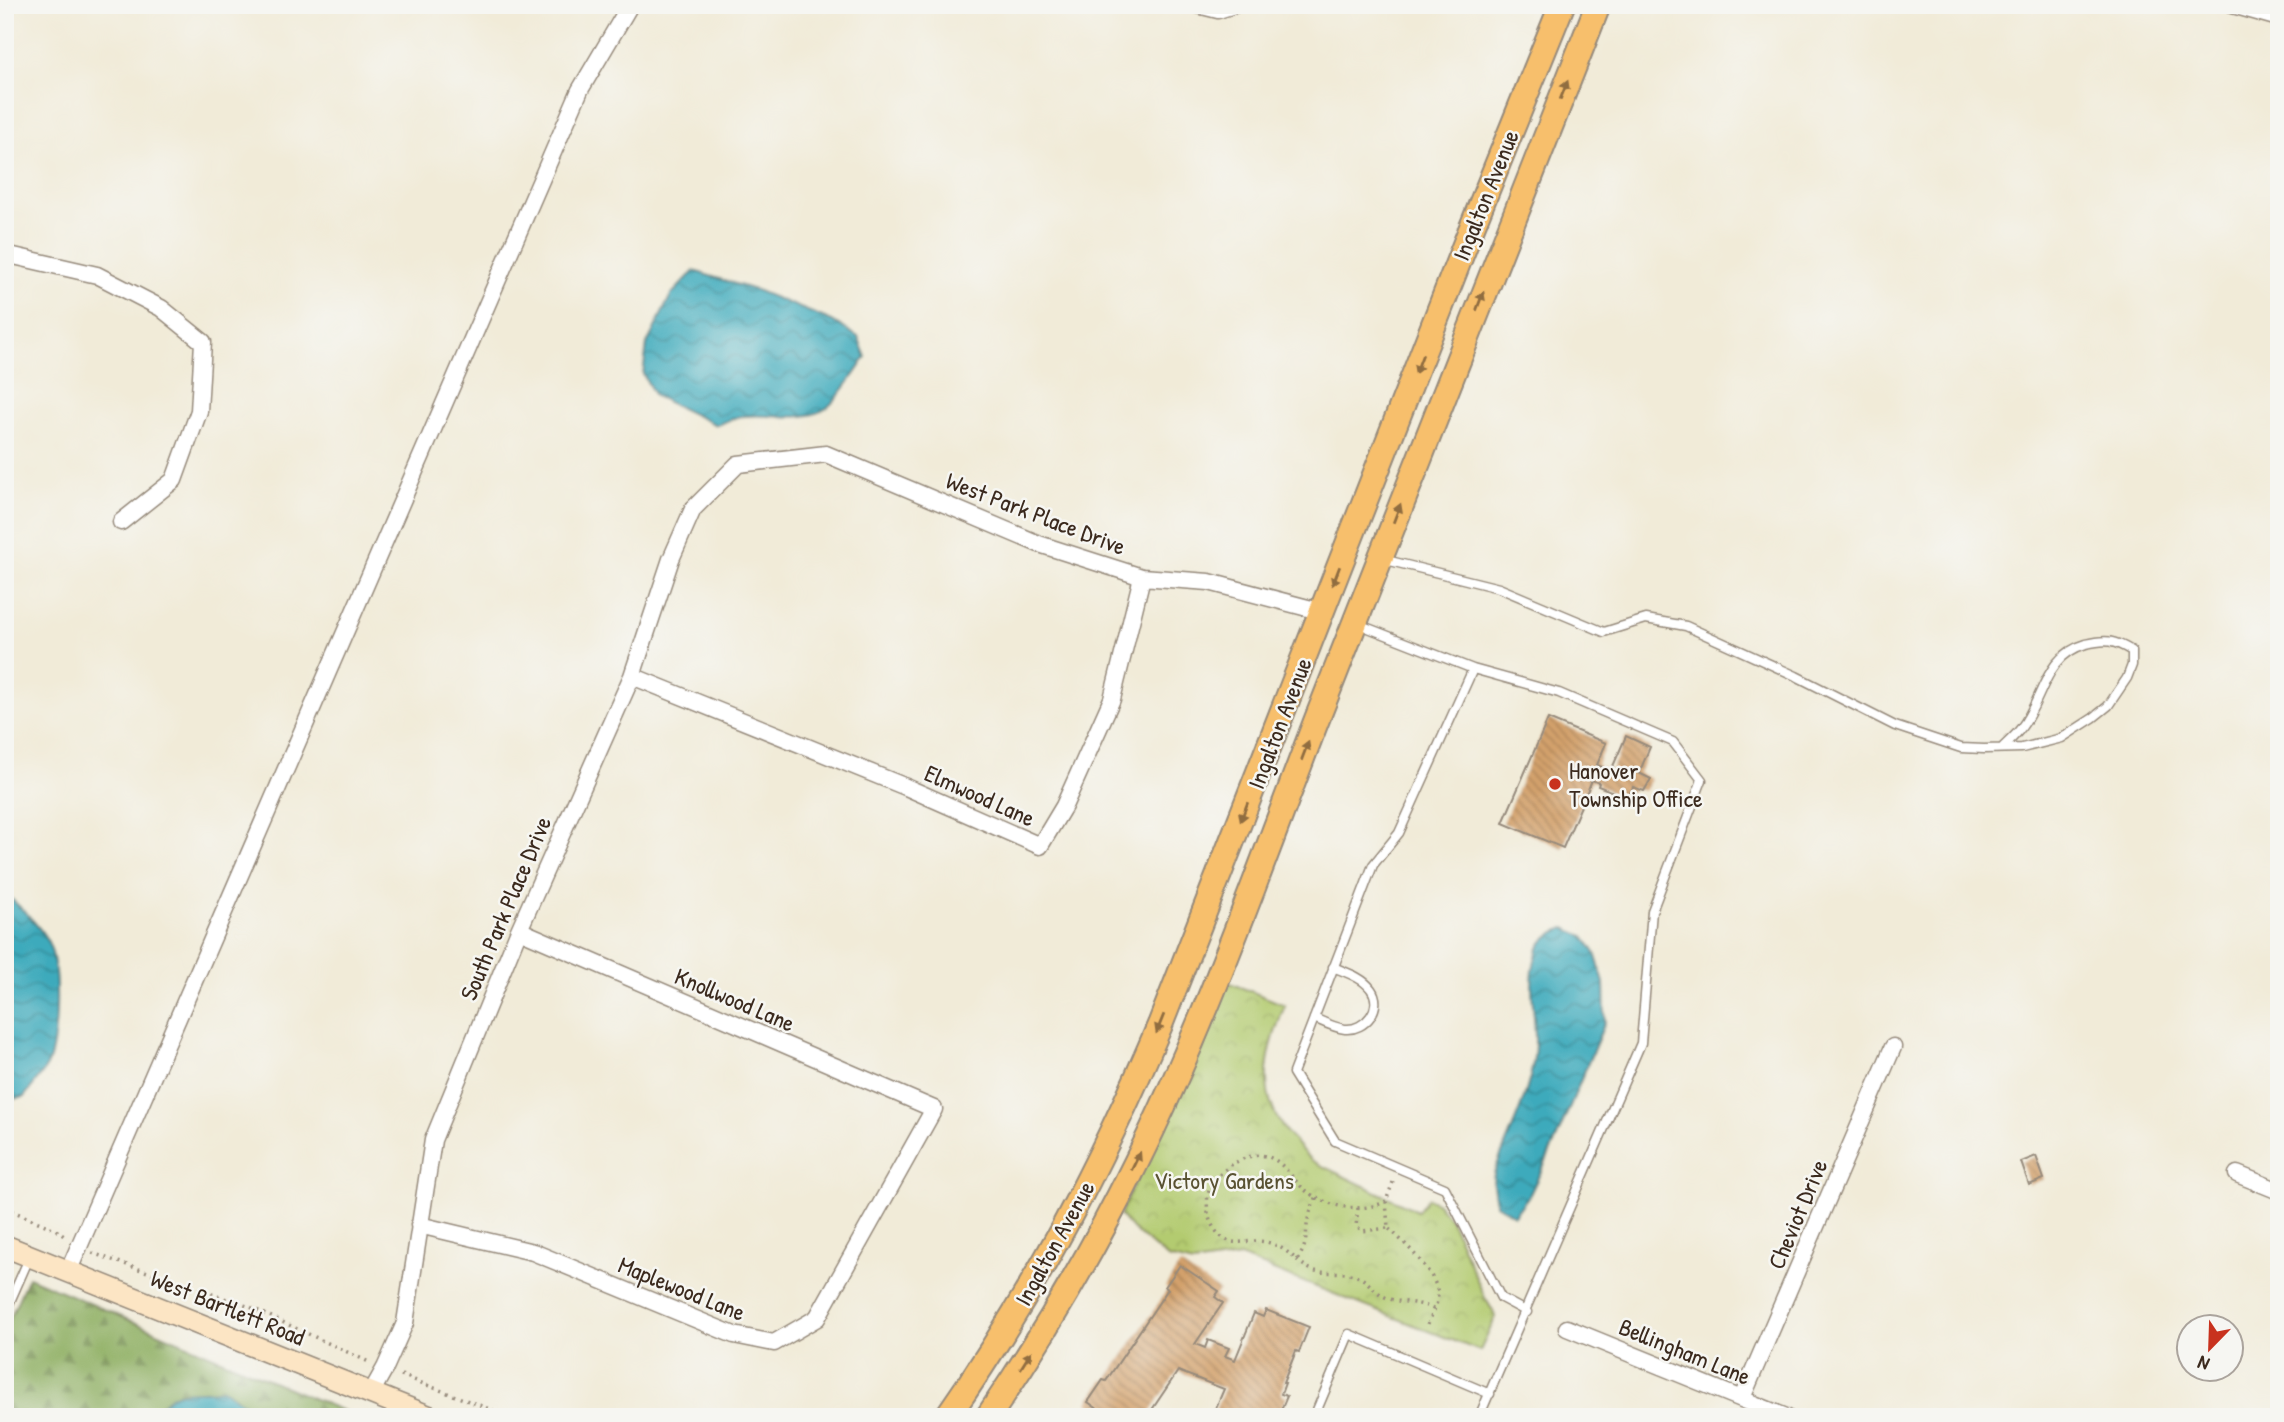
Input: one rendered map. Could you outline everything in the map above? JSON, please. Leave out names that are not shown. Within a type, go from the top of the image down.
[{"type":"main road","name":"Ingalton Avenue","points":[[947,1417],[1028,1292],[1105,1149],[1160,1026],[1470,232],[1562,5]]},
{"type":"main road","name":"Ingalton Avenue","points":[[988,1417],[1070,1287],[1165,1102],[1223,963],[1598,5]]},
{"type":"main road","points":[[1323,612],[1355,622]]},
{"type":"street","points":[[68,1272],[580,90],[630,5]]},
{"type":"street","points":[[1198,5],[1218,10],[1234,5]]},
{"type":"street","points":[[2233,5],[2279,18]]},
{"type":"street","points":[[5,254],[97,275],[161,309],[203,342],[199,411],[174,480],[121,522]]},
{"type":"street","name":"West Park Place Drive","points":[[738,464],[825,454],[1039,544],[1142,577],[1209,582],[1323,612]]},
{"type":"street","name":"South Park Place Drive","points":[[371,1392],[405,1323],[433,1140],[519,930],[632,676],[671,559],[693,509],[738,464]]},
{"type":"street","name":"Elmwood Lane","points":[[632,676],[906,787],[1040,846],[1065,806],[1112,699],[1142,577]]},
{"type":"street","name":"Knollwood Lane","points":[[519,930],[934,1109]]},
{"type":"street","name":"Cheviot Drive","points":[[1742,1398],[1894,1047]]},
{"type":"street","name":"Maplewood Lane","points":[[419,1225],[533,1252],[734,1335],[774,1343],[817,1318],[934,1109]]},
{"type":"street","points":[[2237,1174],[2279,1191]]},
{"type":"street","name":"West Bartlett Road","points":[[5,1246],[430,1417]]},
{"type":"street","name":"Bellingham Lane","points":[[1567,1328],[1786,1417]]},
{"type":"lane","points":[[1379,559],[1499,588],[1604,632],[1646,619],[1686,626],[1796,676],[1895,726],[1961,748],[2002,748],[2022,748],[2062,738],[2108,706],[2127,678],[2132,665],[2132,651],[2118,642],[2100,640],[2079,646],[2062,655],[2048,674],[2022,727],[2002,748]]},
{"type":"lane","points":[[1355,622],[1473,669],[1559,693],[1673,742],[1702,780],[1652,911],[1641,1043],[1527,1312],[1479,1417]]},
{"type":"lane","points":[[1473,669],[1399,833],[1373,865],[1293,1073],[1335,1141],[1445,1188],[1500,1298],[1527,1312]]},
{"type":"lane","points":[[1314,1018],[1345,1029],[1361,1027],[1371,1017],[1375,1003],[1373,991],[1362,979],[1333,967]]},
{"type":"lane","points":[[5,1313],[30,1256]]},
{"type":"lane","points":[[1314,1417],[1349,1334],[1490,1394]]},
{"type":"path","points":[[1386,1201],[1378,1206],[1357,1208],[1316,1198],[1279,1163],[1264,1155],[1232,1164],[1217,1178],[1208,1192],[1207,1206],[1209,1221],[1227,1240],[1241,1244],[1255,1241],[1284,1248],[1312,1272],[1351,1274],[1370,1283],[1385,1297],[1420,1303],[1433,1309]]},
{"type":"path","points":[[1393,1182],[1386,1201],[1388,1228],[1417,1257],[1438,1290],[1427,1326]]},
{"type":"path","points":[[1297,1260],[1307,1241],[1309,1215],[1316,1198]]},
{"type":"path","points":[[5,1208],[55,1229],[77,1248],[250,1307],[385,1368],[510,1417]]},
{"type":"path","points":[[1357,1208],[1356,1226],[1363,1231],[1388,1228]]},
{"type":"green space","name":"Victory Gardens","points":[[1225,981],[1285,1005],[1268,1058],[1268,1092],[1272,1108],[1281,1124],[1306,1156],[1418,1211],[1428,1198],[1437,1203],[1450,1219],[1485,1298],[1496,1316],[1480,1351],[1240,1257],[1193,1264],[1168,1258],[1132,1229],[1120,1215]]},
{"type":"green space","points":[[28,1277],[357,1417],[5,1417],[5,1330]]},
{"type":"water","points":[[694,271],[758,291],[832,321],[858,337],[866,357],[830,405],[805,416],[737,417],[716,425],[655,396],[643,374],[647,344],[671,295]]},
{"type":"water","points":[[5,893],[34,922],[48,942],[54,968],[56,1004],[51,1055],[47,1066],[24,1097],[5,1100]]},
{"type":"water","points":[[1565,928],[1584,936],[1595,953],[1604,983],[1605,1022],[1555,1142],[1530,1194],[1514,1215],[1496,1204],[1494,1173],[1523,1101],[1534,1057],[1532,981],[1536,956],[1547,938]]},
{"type":"water","points":[[222,1389],[255,1409],[271,1408],[276,1417],[150,1417],[176,1394]]},
{"type":"building","name":"Hanover Township Office","points":[[1548,719],[1606,743],[1597,765],[1611,771],[1626,736],[1650,747],[1639,773],[1651,779],[1644,791],[1633,787],[1628,798],[1598,786],[1599,783],[1592,780],[1563,848],[1503,823]]},
{"type":"building","points":[[2036,1156],[2044,1179],[2029,1185],[2021,1162]]},
{"type":"building","points":[[1180,1265],[1219,1291],[1215,1297],[1223,1303],[1195,1344],[1205,1348],[1208,1340],[1229,1348],[1225,1356],[1235,1360],[1254,1313],[1263,1317],[1266,1310],[1309,1327],[1283,1383],[1281,1394],[1287,1396],[1279,1415],[1274,1412],[1272,1417],[1212,1417],[1224,1389],[1178,1371],[1147,1417],[1109,1417],[1088,1402],[1103,1380],[1106,1381],[1168,1289],[1165,1287]]},
{"type":"place","name":"Hanover Township Office","points":[[1555,784]]}]
